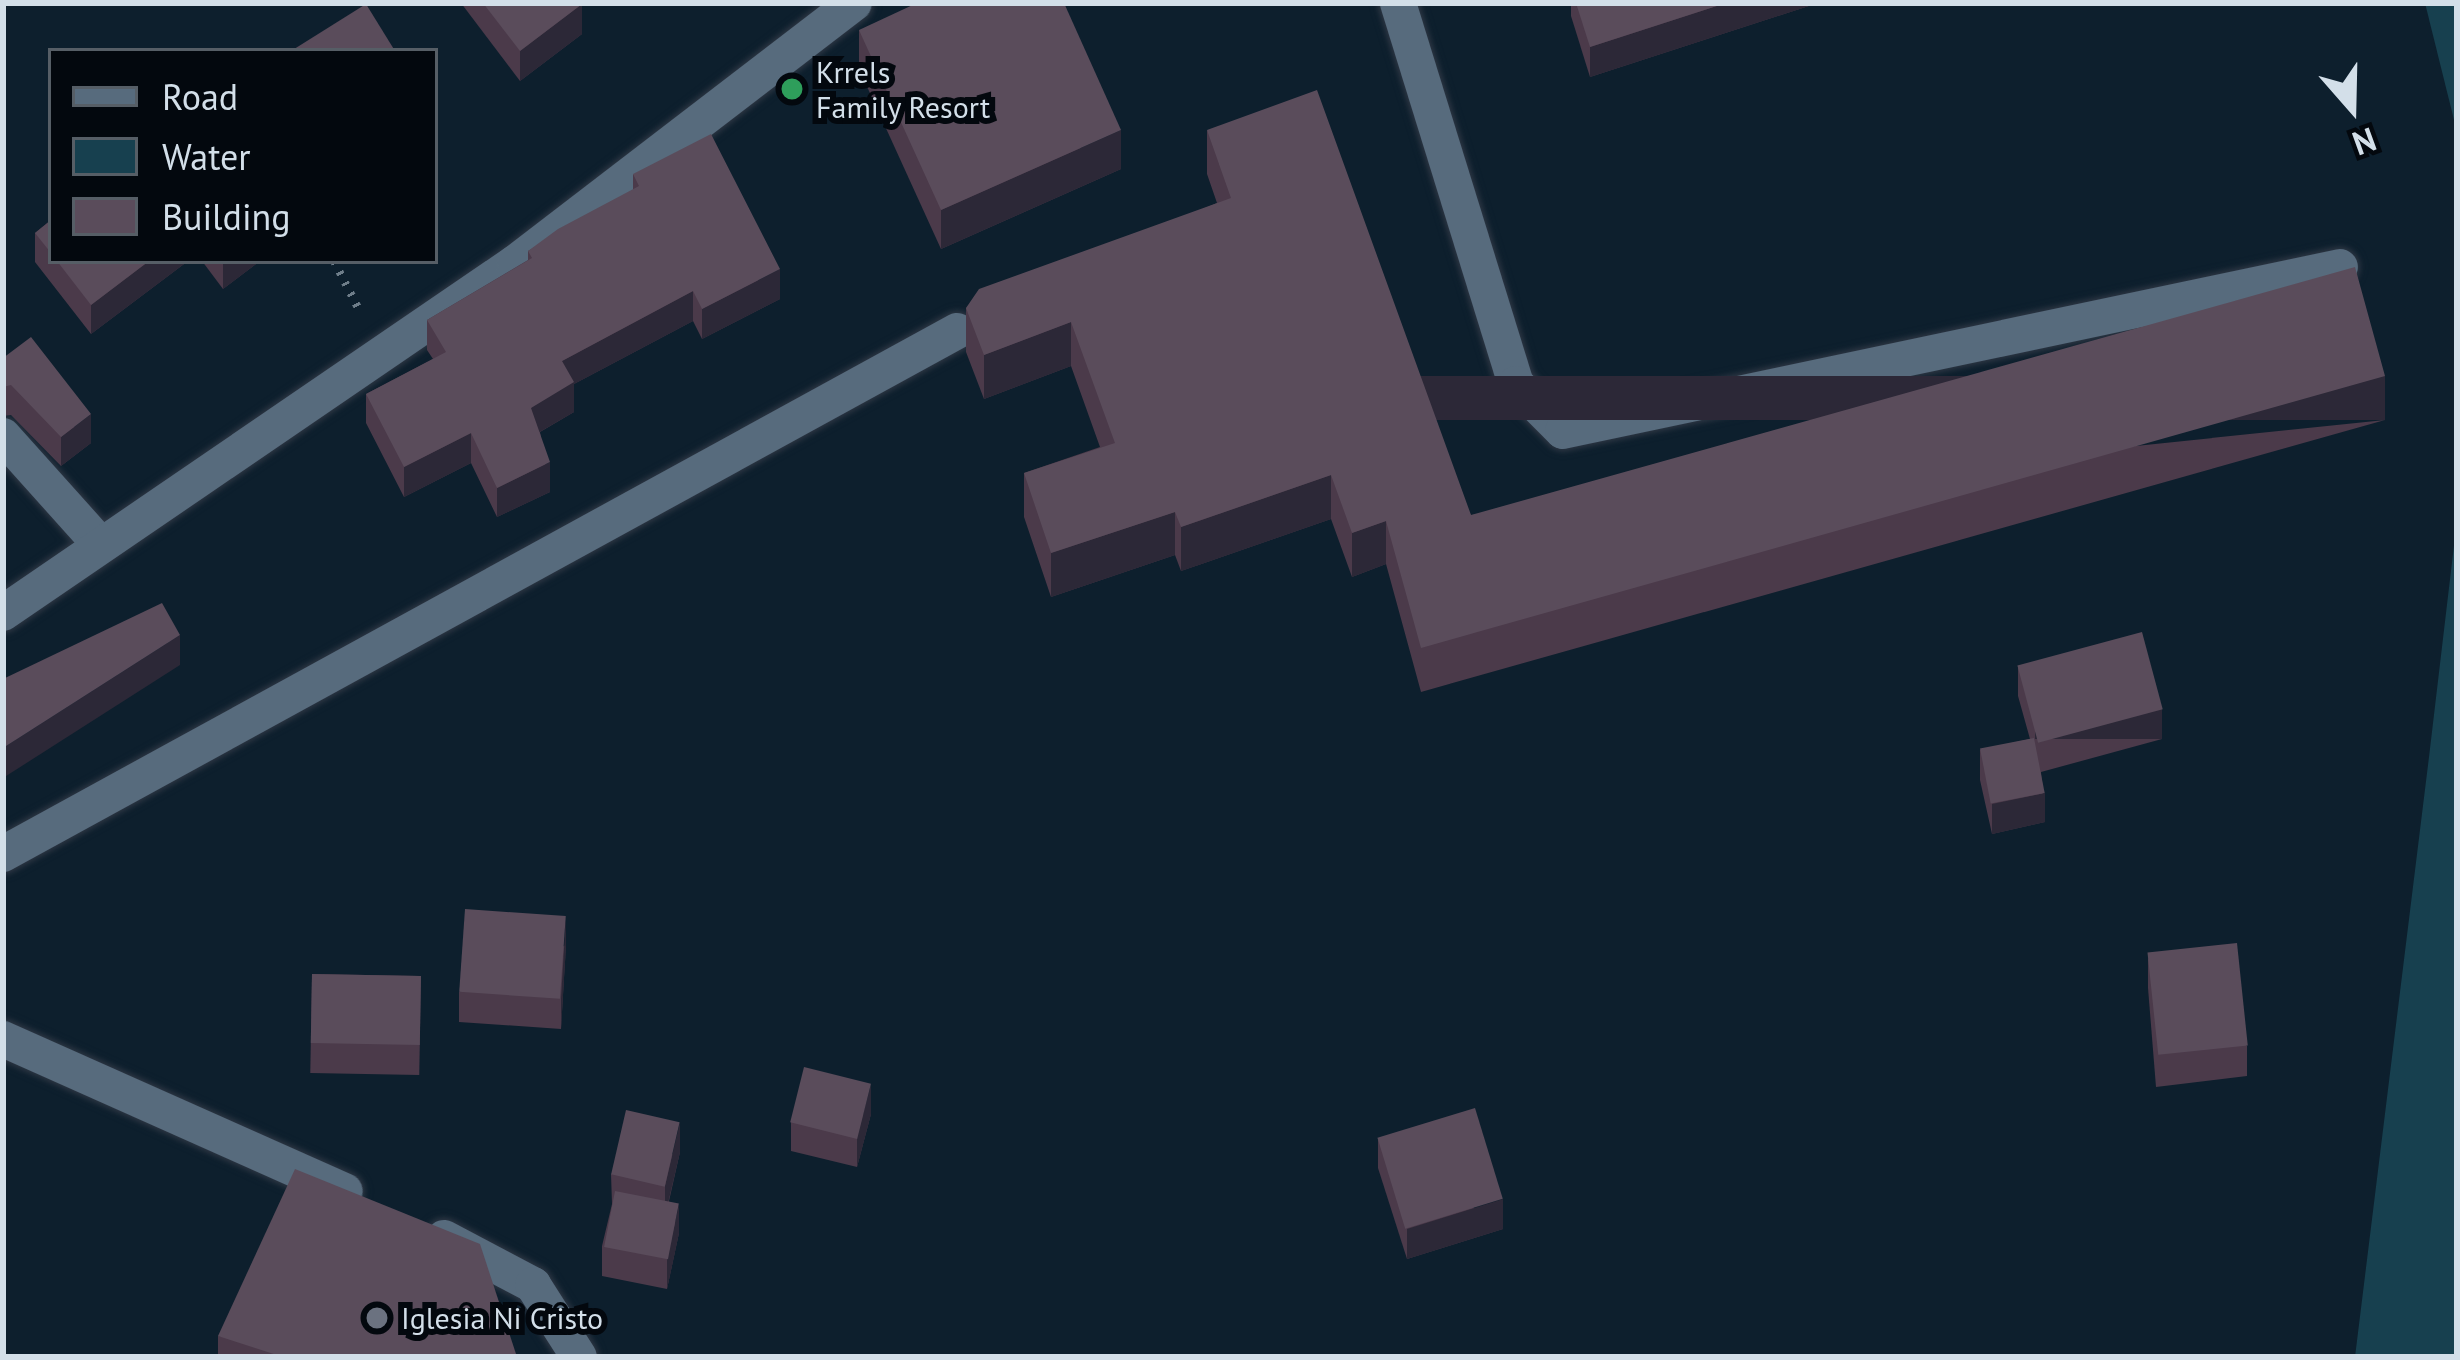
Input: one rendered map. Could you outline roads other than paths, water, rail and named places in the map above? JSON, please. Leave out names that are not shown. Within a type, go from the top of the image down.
[{"type":"street","points":[[3,613],[98,542],[515,263],[854,3]]},
{"type":"street","points":[[1397,3],[1516,384],[1563,431],[2340,267]]},
{"type":"street","points":[[3,854],[957,331]]},
{"type":"street","points":[[3,436],[98,542]]},
{"type":"street","points":[[3,1040],[373,1203]]},
{"type":"street","points":[[416,1223],[532,1286],[579,1357]]},
{"type":"water","points":[[2425,3],[2457,3],[2457,132]]},
{"type":"water","points":[[2457,520],[2457,1357],[2355,1357],[2429,757]]},
{"type":"place","name":"Krrels Family Resort","points":[[792,89]]},
{"type":"place","name":"Iglesia Ni Cristo","points":[[377,1318]]}]
